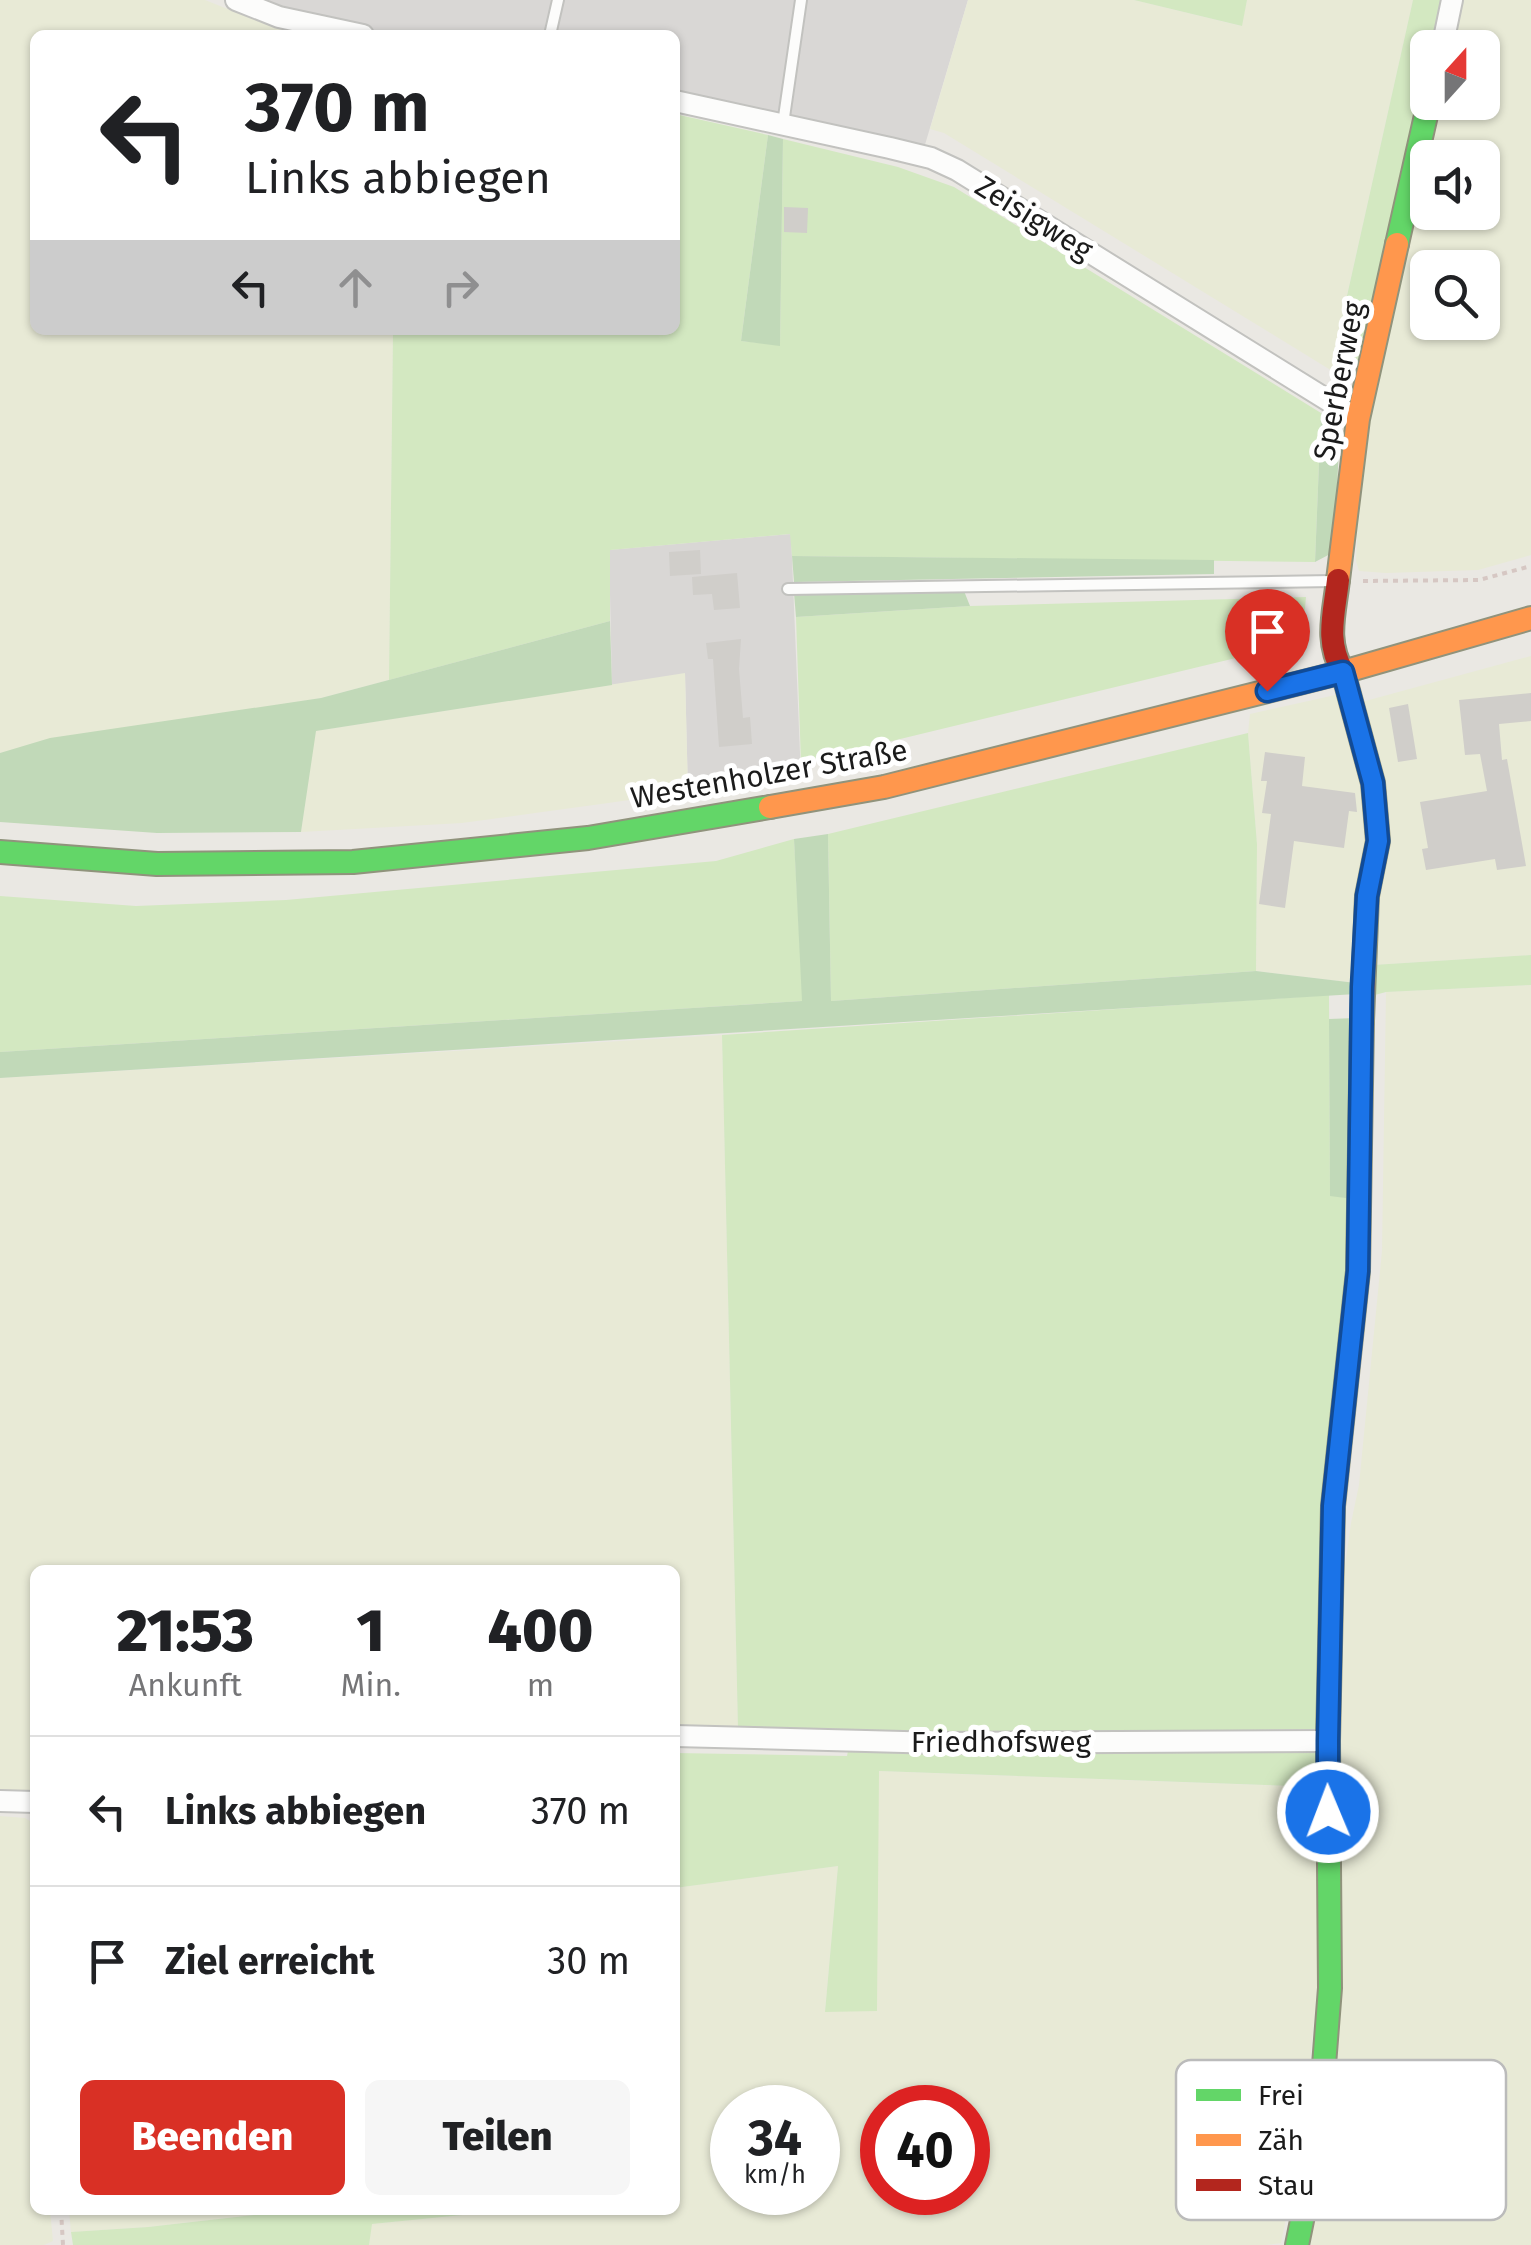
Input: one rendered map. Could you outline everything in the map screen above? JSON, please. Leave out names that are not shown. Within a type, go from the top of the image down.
[{"type":"street","points":[[236,0],[278,17],[339,30]]},
{"type":"street","points":[[1446,30],[1452,0]]},
{"type":"street","name":"Zeisigweg","points":[[680,103],[931,158],[958,170],[1358,419]]},
{"type":"street","name":"Sperberweg","points":[[1324,2060],[1330,1988],[1328,1741],[1333,1506],[1358,1271],[1362,987],[1367,896],[1378,841],[1373,783],[1343,672],[1330,639],[1358,419],[1425,120]]},
{"type":"street","name":"Westenholzer Straße","points":[[0,852],[156,864],[353,862],[588,838],[884,786],[1343,672],[1531,618]]},
{"type":"street","name":"Friedhofsweg","points":[[680,1736],[941,1743],[1328,1741]]},
{"type":"street","points":[[0,1802],[30,1802]]},
{"type":"street","name":"Sperberweg","points":[[1298,2245],[1303,2220]]},
{"type":"lane","points":[[551,30],[558,0]]},
{"type":"lane","points":[[783,124],[800,0]]},
{"type":"lane","points":[[788,589],[1338,581]]},
{"type":"path","points":[[1338,581],[1479,580],[1531,566]]},
{"type":"path","points":[[61,2215],[64,2245]]},
{"type":"shaded area","points":[[259,0],[968,0],[924,148],[680,93],[680,30],[373,30],[281,11]]},
{"type":"shaded area","points":[[791,534],[801,778],[688,792],[685,674],[612,685],[609,550]]},
{"type":"green space","points":[[0,0],[205,0],[288,30],[30,30],[30,335],[393,335],[389,680],[321,698],[0,753]]},
{"type":"green space","points":[[968,0],[1134,0],[1241,26],[1247,0],[1413,0],[1334,353],[1347,359],[1342,377],[944,133],[930,129]]},
{"type":"green space","points":[[1134,0],[1247,0],[1242,26]]},
{"type":"green space","points":[[1413,0],[1444,0],[1437,30],[1410,30],[1410,120],[1416,120],[1363,362],[1334,354]]},
{"type":"green space","points":[[1460,0],[1531,0],[1531,555],[1478,570],[1359,571],[1358,515],[1376,370],[1410,221],[1410,230],[1500,230],[1500,140],[1429,140],[1433,120],[1500,120],[1500,30],[1453,30]]},
{"type":"green space","points":[[680,115],[768,135],[741,341],[780,345],[783,139],[898,167],[954,187],[1321,413],[1315,562],[792,556],[790,534],[610,550],[610,621],[389,680],[393,335],[680,335]]},
{"type":"green space","points":[[768,135],[783,139],[780,346],[741,341]]},
{"type":"green space","points":[[1321,413],[1340,426],[1334,552],[1315,562]]},
{"type":"green space","points":[[792,556],[1214,560],[1214,574],[794,582]]},
{"type":"green space","points":[[964,591],[970,606],[796,617],[794,593]]},
{"type":"green space","points":[[1306,597],[1302,642],[801,763],[796,617],[970,606]]},
{"type":"green space","points":[[610,621],[612,685],[316,731],[301,832],[157,833],[0,822],[0,753],[50,738],[321,698]]},
{"type":"green space","points":[[1531,656],[1531,955],[1373,965],[1358,703]]},
{"type":"green space","points":[[685,673],[688,792],[462,823],[301,832],[315,731]]},
{"type":"green space","points":[[1340,694],[1369,785],[1356,983],[1256,971],[1257,844],[1248,733],[1250,714]]},
{"type":"green space","points":[[1248,733],[1257,844],[1256,971],[831,1001],[828,834]]},
{"type":"green space","points":[[828,834],[831,1001],[1256,971],[1356,983],[1356,994],[0,1078],[0,1052],[802,1001],[794,839]]},
{"type":"green space","points":[[794,839],[803,1001],[0,1052],[0,896],[136,906],[286,900],[716,861]]},
{"type":"green space","points":[[1531,955],[1531,985],[1371,996],[1373,965]]},
{"type":"green space","points":[[1531,985],[1531,2245],[1311,2245],[1312,2220],[1506,2220],[1506,2060],[1320,2060],[1341,1594],[1359,1485],[1382,1251],[1386,992]]},
{"type":"green space","points":[[1329,995],[1330,1195],[1353,1199],[1322,1729],[941,1735],[738,1729],[722,1035]]},
{"type":"green space","points":[[1356,1018],[1353,1199],[1330,1196],[1329,1019]]},
{"type":"green space","points":[[722,1035],[738,1729],[680,1726],[680,1565],[30,1565],[30,1792],[0,1791],[0,1078]]},
{"type":"green space","points":[[1322,1745],[1321,1787],[879,1771],[877,2011],[825,2012],[838,1866],[680,1887],[680,1753],[847,1756],[849,1746]]},
{"type":"green space","points":[[878,1771],[1315,1787],[1318,1978],[1310,2060],[1176,2060],[1176,2220],[1286,2220],[1281,2243],[369,2245],[371,2224],[462,2215],[680,2215],[680,1887],[838,1866],[825,2011]]},
{"type":"green space","points":[[0,1816],[30,1821],[30,2215],[50,2215],[53,2241],[44,2245],[0,2245]]},
{"type":"green space","points":[[69,2215],[255,2215],[148,2227],[71,2232]]},
{"type":"green space","points":[[255,2215],[463,2215],[372,2224],[369,2245],[73,2245],[71,2232]]},
{"type":"building","points":[[784,207],[808,208],[807,233],[784,232]]},
{"type":"building","points":[[700,550],[701,574],[670,576],[669,552]]},
{"type":"building","points":[[737,573],[740,608],[714,610],[712,594],[693,595],[692,577]]},
{"type":"building","points":[[741,639],[743,718],[750,717],[752,744],[719,747],[713,659],[708,659],[706,643]]},
{"type":"building","points":[[1531,693],[1531,721],[1499,724],[1502,760],[1507,759],[1526,866],[1497,870],[1495,859],[1426,870],[1422,849],[1428,848],[1420,802],[1487,791],[1480,754],[1465,755],[1459,700]]},
{"type":"building","points":[[1408,704],[1417,759],[1398,762],[1389,708]]},
{"type":"building","points":[[1265,752],[1305,757],[1302,786],[1355,793],[1357,812],[1349,811],[1344,848],[1294,841],[1285,908],[1259,904],[1271,814],[1262,813],[1267,781],[1261,781]]},
{"type":"traffic: fast","points":[[1397,244],[1425,120]]},
{"type":"traffic: fast","points":[[0,852],[157,864],[353,862],[588,838],[770,807]]},
{"type":"traffic: fast","points":[[1324,2060],[1330,1988],[1328,1741],[1333,1506],[1358,1271],[1362,1021]]},
{"type":"traffic: fast","points":[[1297,2245],[1302,2220]]},
{"type":"traffic: slow","points":[[1338,580],[1358,419],[1397,244]]},
{"type":"traffic: slow","points":[[770,807],[884,787],[1343,672],[1531,618]]},
{"type":"traffic: jam","points":[[1338,580],[1332,627],[1334,649],[1373,783],[1378,841],[1367,896],[1362,1021]]},
{"type":"route","points":[[1267,691],[1343,672],[1373,783],[1378,841],[1367,896],[1362,987],[1358,1271],[1333,1506],[1328,1812]]}]
